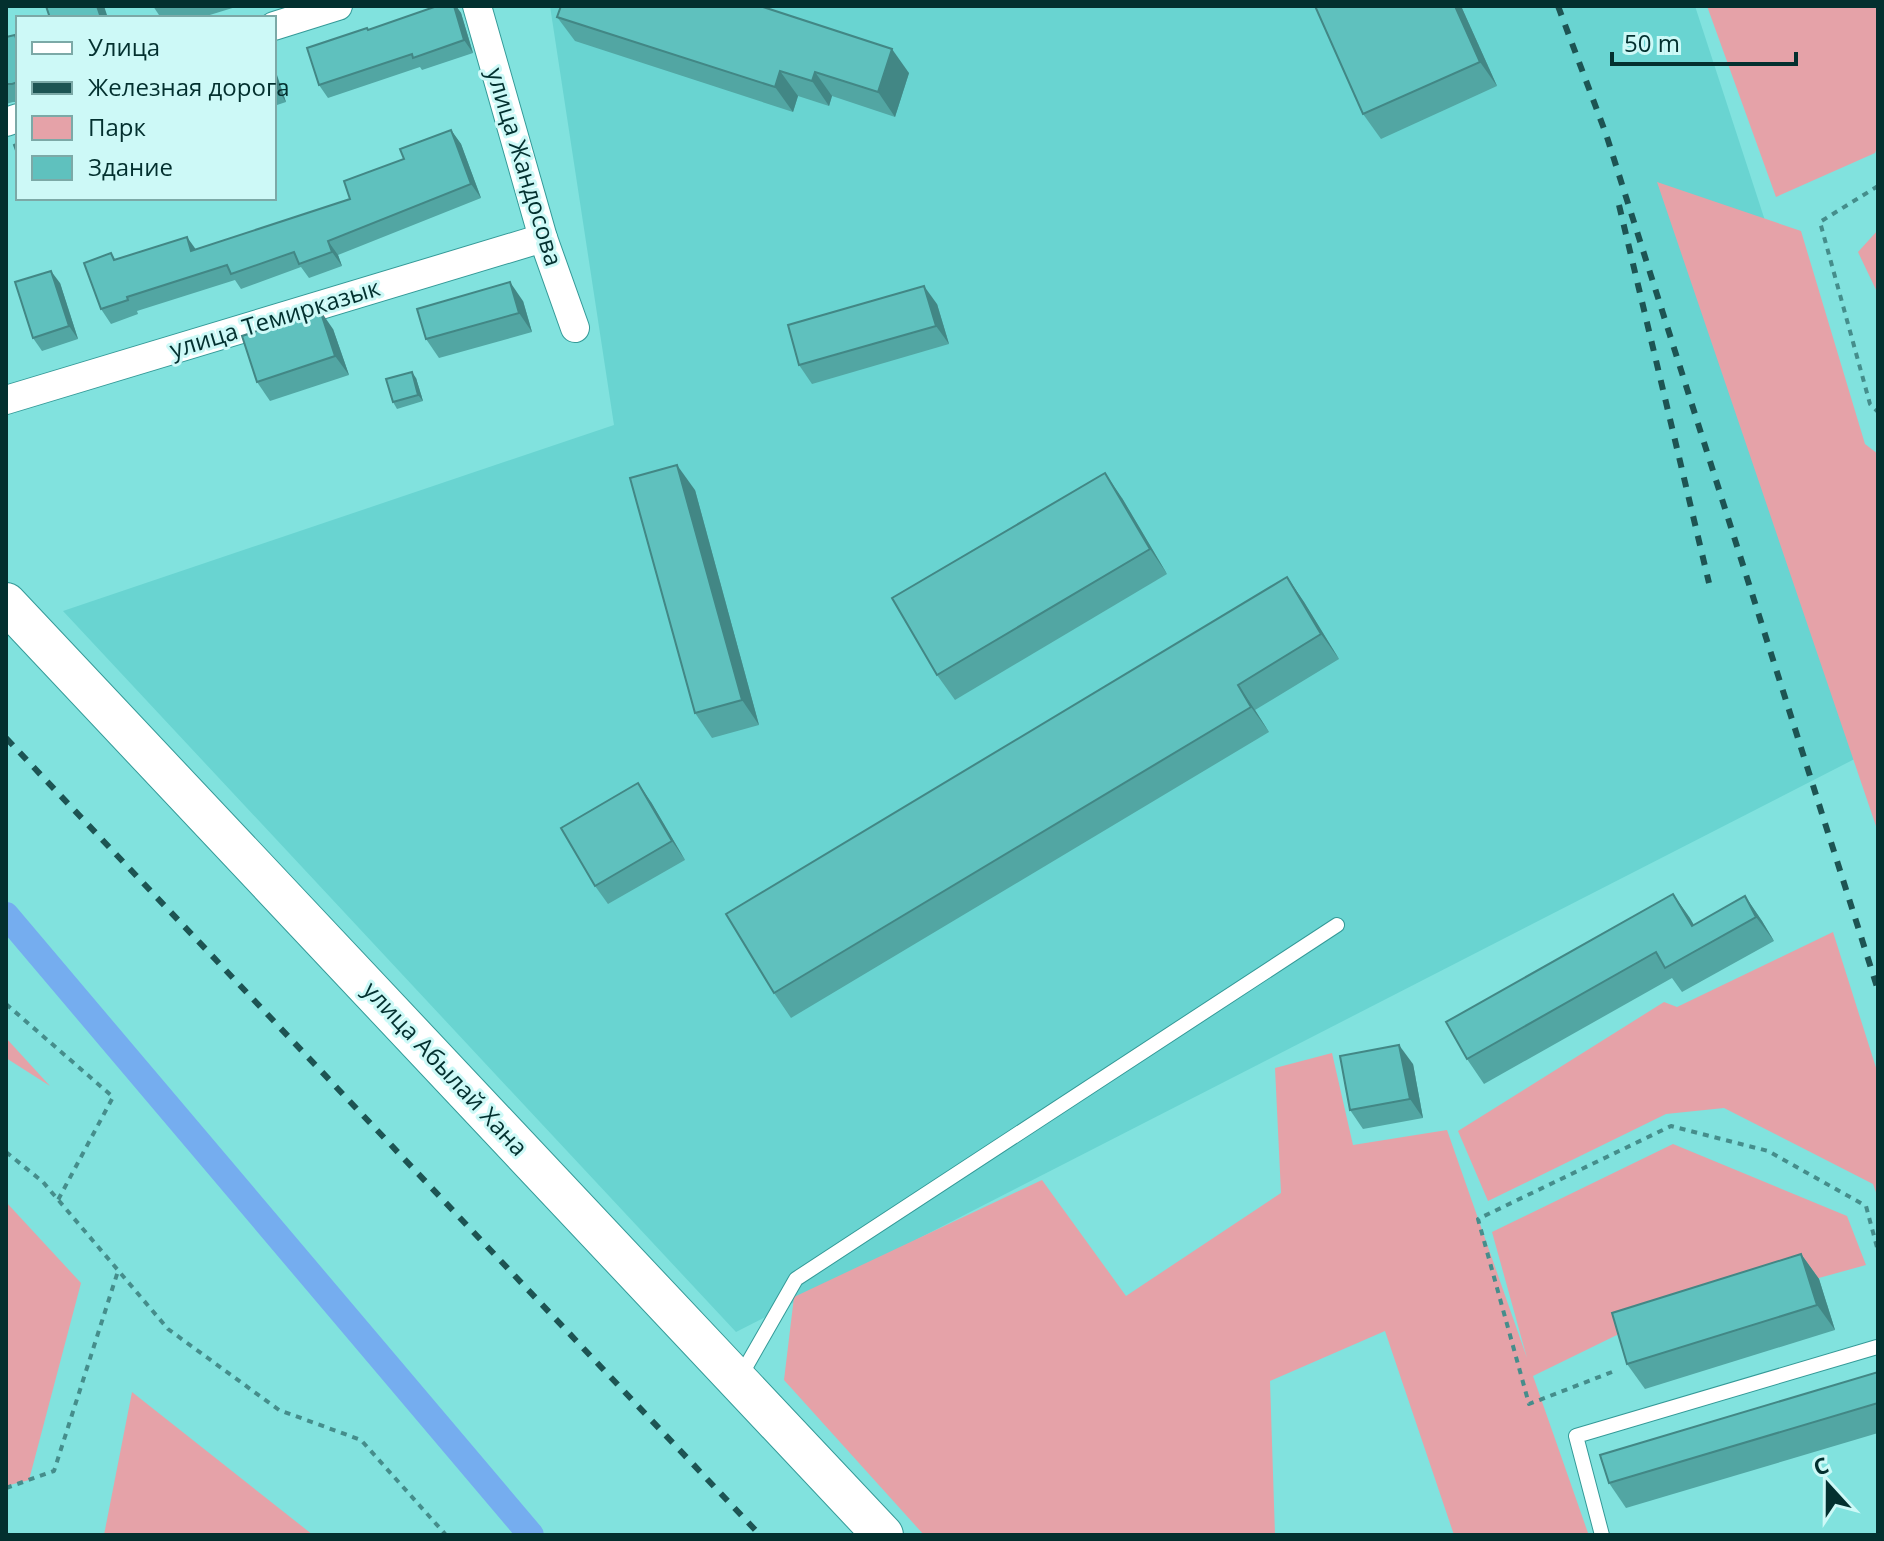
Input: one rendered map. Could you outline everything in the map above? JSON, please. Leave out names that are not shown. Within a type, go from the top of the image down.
[{"type":"main road","name":"улица Абылай Хана","points":[[6,603],[883,1535]]},
{"type":"street","points":[[276,25],[338,6]]},
{"type":"street","name":"улица Жандосова","points":[[477,6],[543,238],[575,328]]},
{"type":"street","name":"улица Темирказык","points":[[6,400],[543,238]]},
{"type":"lane","points":[[738,1381],[796,1279],[1337,925]]},
{"type":"lane","points":[[1602,1535],[1576,1436],[1877,1347]]},
{"type":"path","points":[[1878,186],[1820,222],[1870,404],[1878,412]]},
{"type":"path","points":[[6,1004],[113,1097],[58,1200]]},
{"type":"path","points":[[1612,1372],[1529,1404],[1478,1219],[1671,1126],[1768,1151],[1866,1206],[1878,1251]]},
{"type":"path","points":[[6,1152],[43,1182],[168,1329],[279,1410],[361,1440],[446,1535]]},
{"type":"path","points":[[6,1488],[54,1471],[118,1271]]},
{"type":"shaded area","points":[[550,6],[1695,6],[1878,567],[1878,747],[736,1332],[63,611],[614,425]]},
{"type":"green space","points":[[1707,6],[1878,6],[1878,145],[1875,153],[1776,197]]},
{"type":"green space","points":[[1657,182],[1801,231],[1865,444],[1878,454],[1878,832]]},
{"type":"green space","points":[[1878,230],[1878,294],[1858,252]]},
{"type":"green space","points":[[1833,932],[1878,1074],[1878,1198],[1873,1184],[1724,1108],[1666,1114],[1488,1201],[1458,1131],[1664,1002],[1677,1007]]},
{"type":"green space","points":[[6,1038],[50,1086],[6,1058]]},
{"type":"green space","points":[[1332,1053],[1353,1145],[1447,1130],[1527,1358],[1492,1232],[1673,1144],[1847,1216],[1866,1265],[1623,1332],[1533,1376],[1588,1533],[1579,1535],[1454,1535],[1385,1331],[1270,1381],[1275,1535],[924,1535],[784,1380],[794,1297],[1042,1180],[1126,1296],[1281,1193],[1275,1068]]},
{"type":"green space","points":[[6,1202],[81,1283],[29,1480],[6,1486]]},
{"type":"green space","points":[[132,1392],[313,1535],[104,1535]]},
{"type":"building","points":[[46,6],[97,6],[100,16],[49,16]]},
{"type":"building","points":[[437,6],[454,6],[464,40],[319,85],[307,48]]},
{"type":"building","points":[[561,6],[760,6],[892,49],[878,92],[815,72],[812,81],[780,71],[775,87],[557,17]]},
{"type":"building","points":[[1315,6],[1455,6],[1480,62],[1363,114]]},
{"type":"building","points":[[15,35],[16,38],[16,83],[12,84],[6,84],[6,37]]},
{"type":"building","points":[[451,130],[471,184],[328,241],[332,252],[299,264],[294,252],[231,274],[227,265],[127,297],[128,300],[101,309],[84,263],[111,253],[114,260],[187,237],[191,251],[350,199],[344,181],[404,159],[400,149]]},
{"type":"building","points":[[51,271],[69,326],[33,338],[15,282]]},
{"type":"building","points":[[510,282],[519,313],[426,339],[417,309]]},
{"type":"building","points":[[924,286],[936,326],[799,365],[788,325]]},
{"type":"building","points":[[320,310],[335,356],[257,382],[242,336]]},
{"type":"building","points":[[412,372],[418,395],[393,402],[386,379]]},
{"type":"building","points":[[677,465],[742,700],[695,713],[630,478]]},
{"type":"building","points":[[1105,473],[1150,549],[937,675],[892,598]]},
{"type":"building","points":[[1287,577],[1321,634],[1238,685],[1251,707],[774,993],[726,914]]},
{"type":"building","points":[[638,783],[672,841],[595,886],[561,828]]},
{"type":"building","points":[[1673,894],[1692,926],[1745,896],[1756,917],[1665,968],[1656,952],[1467,1059],[1446,1022]]},
{"type":"building","points":[[1399,1045],[1410,1099],[1350,1110],[1340,1056]]},
{"type":"building","points":[[1801,1254],[1817,1305],[1627,1364],[1612,1313]]},
{"type":"building","points":[[1878,1372],[1878,1403],[1609,1483],[1600,1455]]},
{"type":"waterway","points":[[6,915],[531,1535]]},
{"type":"railway","points":[[1558,6],[1606,134],[1878,990]]},
{"type":"railway","points":[[1619,205],[1709,583]]},
{"type":"railway","points":[[6,738],[760,1535]]}]
